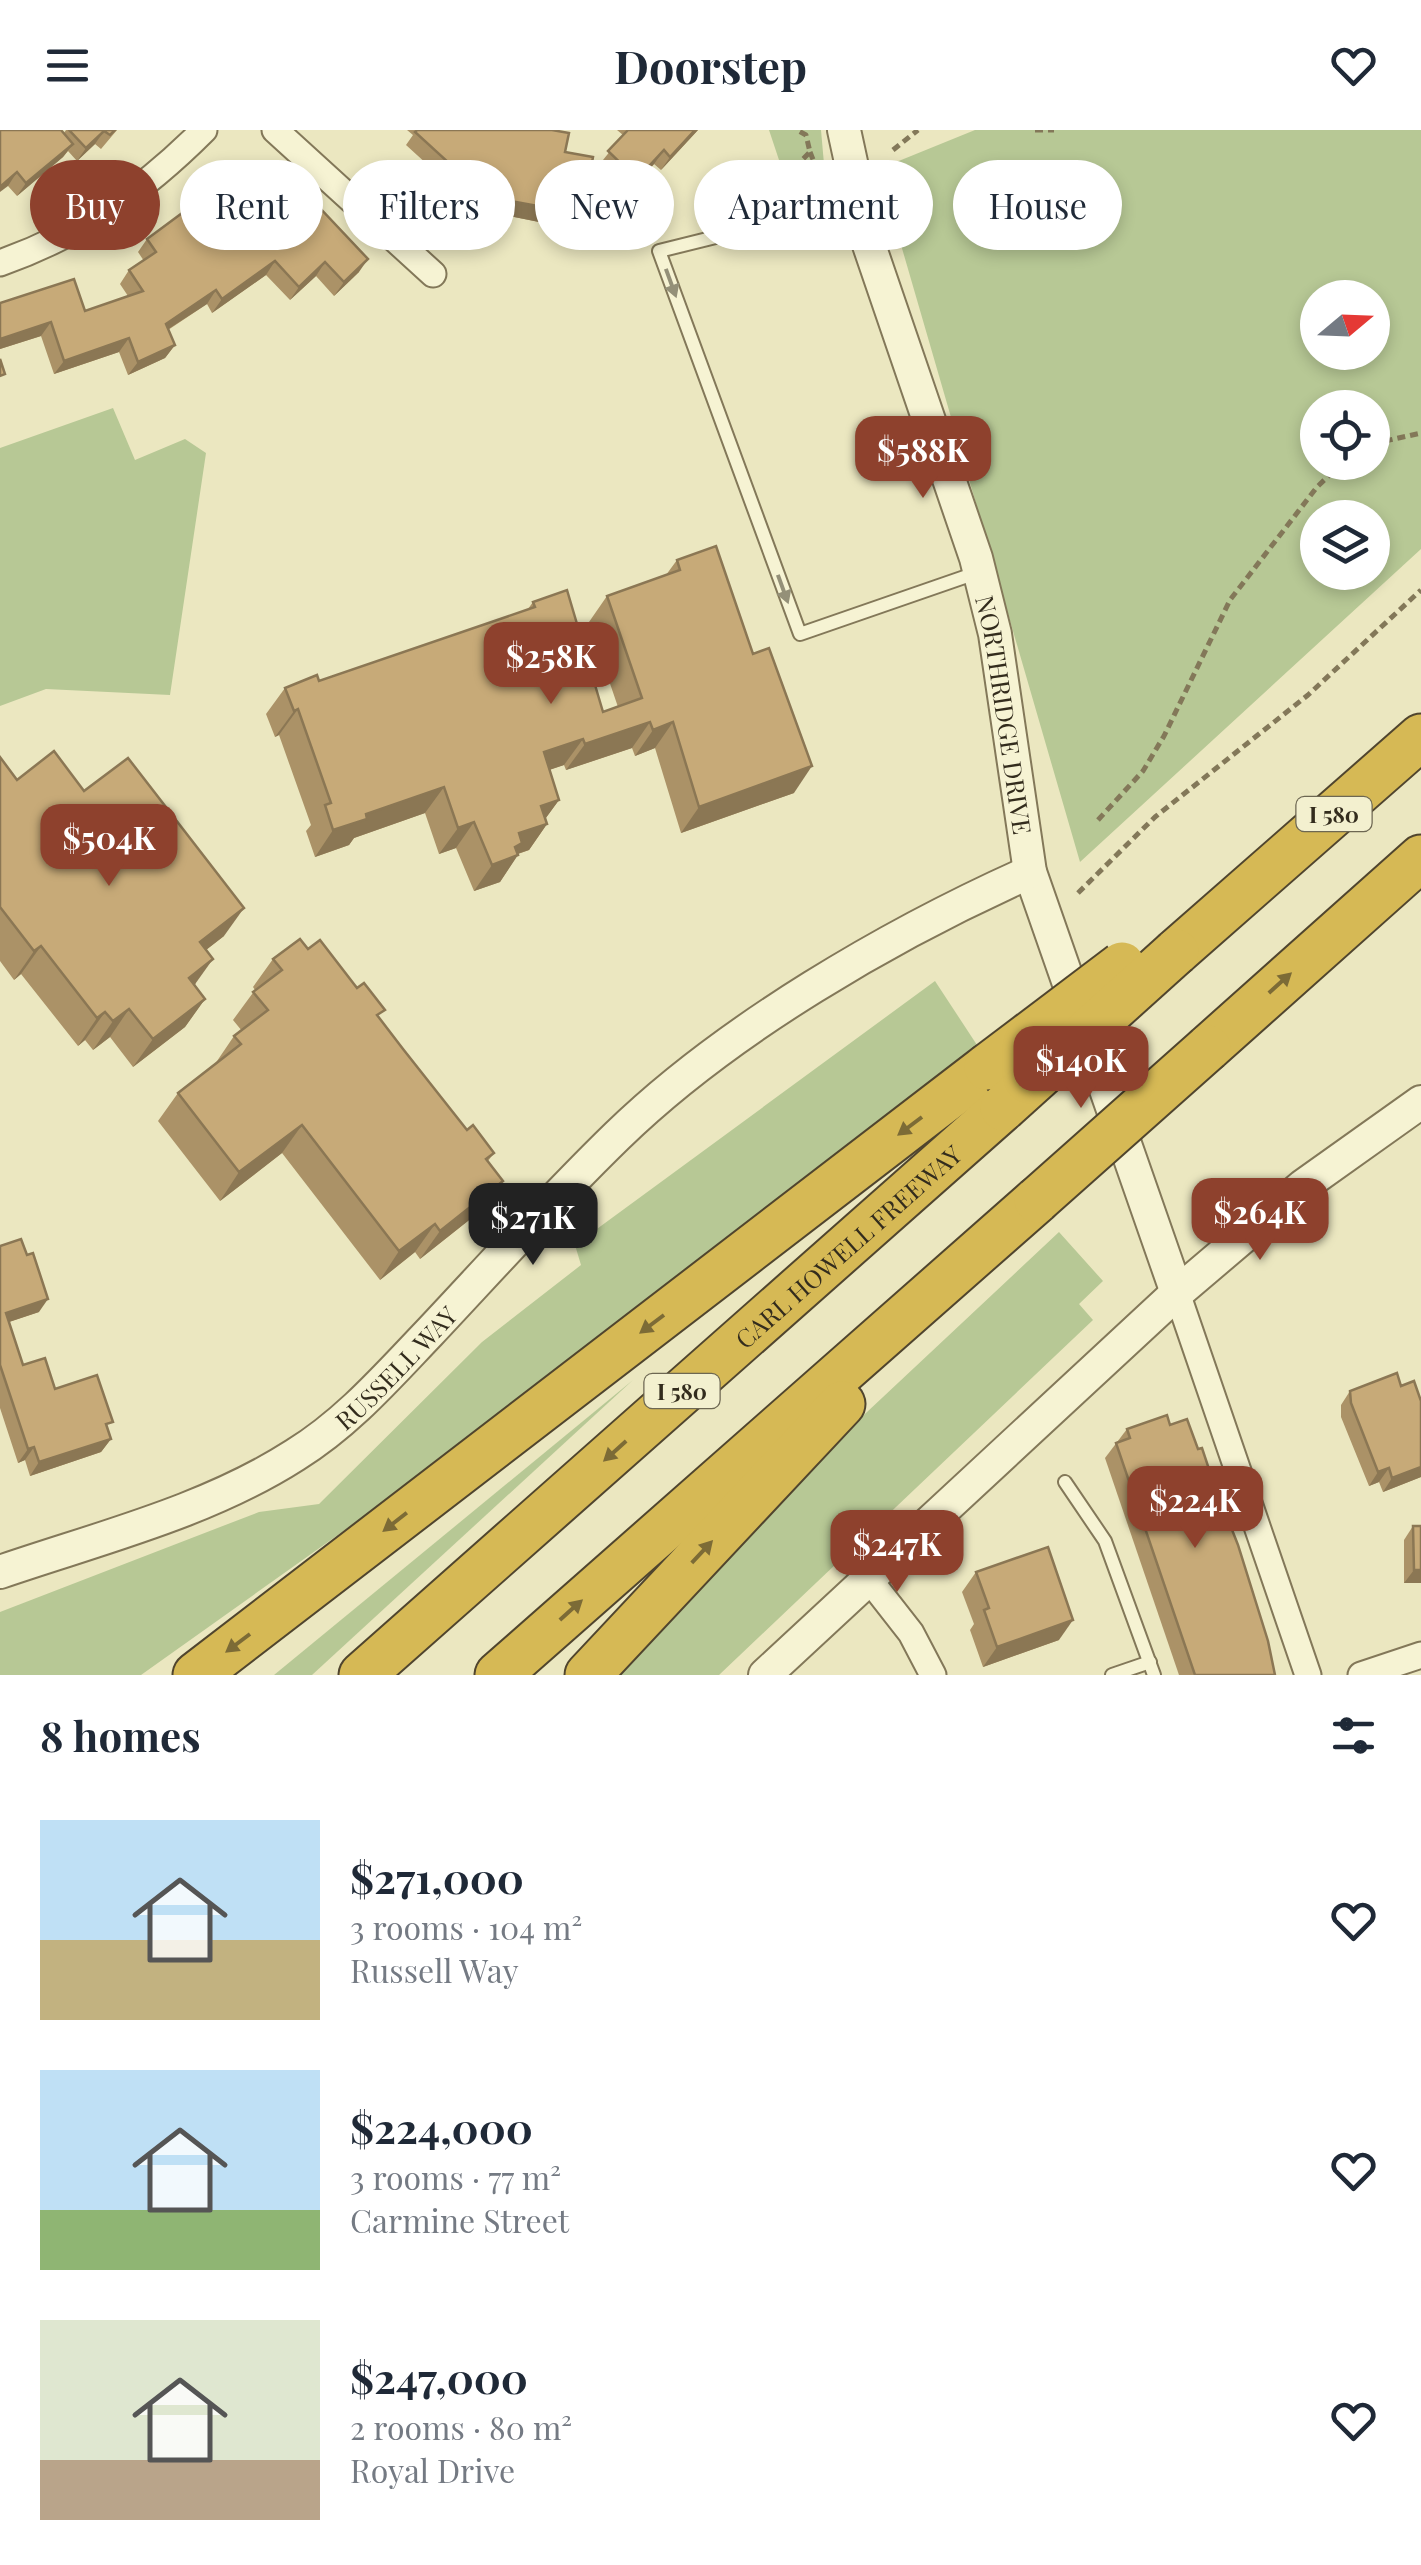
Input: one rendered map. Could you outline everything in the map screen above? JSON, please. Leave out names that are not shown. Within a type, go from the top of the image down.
[{"type":"highway","name":"I 580","points":[[995,1087],[1172,941],[1246,892],[1421,737]]},
{"type":"highway","points":[[498,1675],[1421,858]]},
{"type":"highway","points":[[196,1675],[995,1087]]},
{"type":"highway","name":"CARL HOWELL FREEWAY","points":[[362,1675],[995,1087]]},
{"type":"highway","points":[[588,1675],[1036,1200]]},
{"type":"street","points":[[0,262],[86,227],[138,192],[204,130]]},
{"type":"street","points":[[276,130],[433,274]]},
{"type":"street","name":"NORTHRIDGE DRIVE","points":[[844,130],[849,160]]},
{"type":"street","name":"NORTHRIDGE DRIVE","points":[[873,250],[996,634],[1030,872],[1177,1293]]},
{"type":"street","name":"RUSSELL WAY","points":[[0,1572],[237,1488],[295,1455],[334,1428],[374,1390],[618,1135],[666,1093],[773,1015],[898,936],[1030,872]]},
{"type":"street","points":[[766,1675],[1177,1293],[1302,1186],[1421,1102]]},
{"type":"street","points":[[1177,1293],[1308,1675]]},
{"type":"street","points":[[868,1578],[911,1633],[932,1675]]},
{"type":"street","points":[[1362,1675],[1421,1655]]},
{"type":"lane","points":[[694,243],[659,252],[800,634],[979,572]]},
{"type":"lane","points":[[1064,1482],[1105,1541],[1152,1669],[1112,1675]]},
{"type":"path","points":[[796,130],[807,132],[813,160]]},
{"type":"path","points":[[893,150],[918,130]]},
{"type":"path","points":[[1035,130],[1054,130]]},
{"type":"path","points":[[802,160],[810,152]]},
{"type":"path","points":[[1390,440],[1421,432]]},
{"type":"path","points":[[1098,820],[1143,771],[1230,600],[1325,480]]},
{"type":"path","points":[[1078,893],[1155,817],[1322,683],[1421,590]]},
{"type":"green space","points":[[769,130],[821,130],[824,160],[779,160]]},
{"type":"green space","points":[[975,130],[1421,130],[1421,549],[1390,577],[1390,500],[1300,500],[1300,590],[1376,590],[1080,862],[902,250],[933,250],[933,160],[901,160]]},
{"type":"green space","points":[[113,408],[135,460],[185,439],[206,453],[170,695],[46,689],[0,706],[0,448]]},
{"type":"green space","points":[[935,981],[977,1045],[387,1500],[141,1675],[0,1675],[0,1612],[259,1512],[319,1504],[482,1342],[581,1265],[575,1245]]},
{"type":"green space","points":[[1059,1232],[1103,1281],[1079,1304],[1093,1320],[719,1675],[618,1675],[835,1442]]},
{"type":"green space","points":[[633,1380],[312,1675],[274,1675]]},
{"type":"building","points":[[0,130],[61,130],[73,144],[54,160],[30,160],[30,180],[26,183],[17,172],[0,187]]},
{"type":"building","points":[[69,130],[115,130],[110,135],[104,131],[86,148]]},
{"type":"building","points":[[552,130],[569,133],[565,152],[593,157],[535,160],[535,205],[515,202],[515,160],[446,160],[415,132]]},
{"type":"building","points":[[628,130],[695,130],[670,157],[664,150],[655,160],[617,160],[608,151]]},
{"type":"building","points":[[323,211],[343,232],[343,250],[360,250],[368,259],[344,282],[325,262],[299,287],[275,261],[222,299],[216,290],[166,324],[175,345],[138,362],[129,338],[64,361],[51,322],[0,339],[0,303],[74,279],[85,311],[143,291],[129,270],[160,250],[160,229],[180,215],[180,250],[323,250]]},
{"type":"building","points":[[716,546],[753,654],[769,648],[812,766],[699,807],[673,722],[653,730],[650,722],[585,744],[583,739],[544,752],[559,800],[541,806],[547,824],[519,833],[522,843],[515,847],[518,855],[492,865],[474,822],[458,828],[444,787],[333,830],[325,805],[331,803],[298,709],[294,711],[285,688],[317,675],[319,681],[535,607],[533,602],[567,590],[603,712],[642,698],[607,596],[680,570],[677,560]]},
{"type":"building","points":[[54,751],[84,791],[128,758],[244,908],[200,942],[213,959],[189,978],[205,999],[153,1039],[129,1009],[113,1021],[105,1012],[97,1018],[41,946],[34,951],[0,907],[0,757],[17,780]]},
{"type":"building","points":[[300,939],[308,949],[320,940],[357,988],[364,983],[385,1010],[377,1015],[403,1049],[467,1130],[473,1125],[494,1153],[486,1159],[503,1181],[440,1231],[435,1224],[399,1251],[302,1125],[239,1172],[178,1093],[241,1044],[234,1036],[268,1010],[253,992],[282,970],[273,959]]},
{"type":"building","points":[[21,1239],[27,1255],[33,1253],[48,1299],[6,1313],[23,1365],[45,1358],[55,1389],[97,1375],[113,1422],[106,1424],[111,1439],[39,1462],[34,1447],[28,1449],[0,1365],[0,1246]]},
{"type":"building","points":[[1397,1373],[1401,1386],[1414,1381],[1421,1401],[1421,1467],[1392,1478],[1389,1468],[1378,1472],[1350,1391]]},
{"type":"building","points":[[1167,1415],[1170,1425],[1187,1419],[1198,1449],[1202,1448],[1221,1519],[1227,1517],[1238,1545],[1275,1675],[1195,1675],[1116,1443],[1130,1438],[1127,1429]]},
{"type":"building","points":[[1413,1526],[1421,1526],[1421,1570],[1414,1570]]},
{"type":"building","points":[[1048,1547],[1073,1620],[997,1647],[976,1572]]}]
